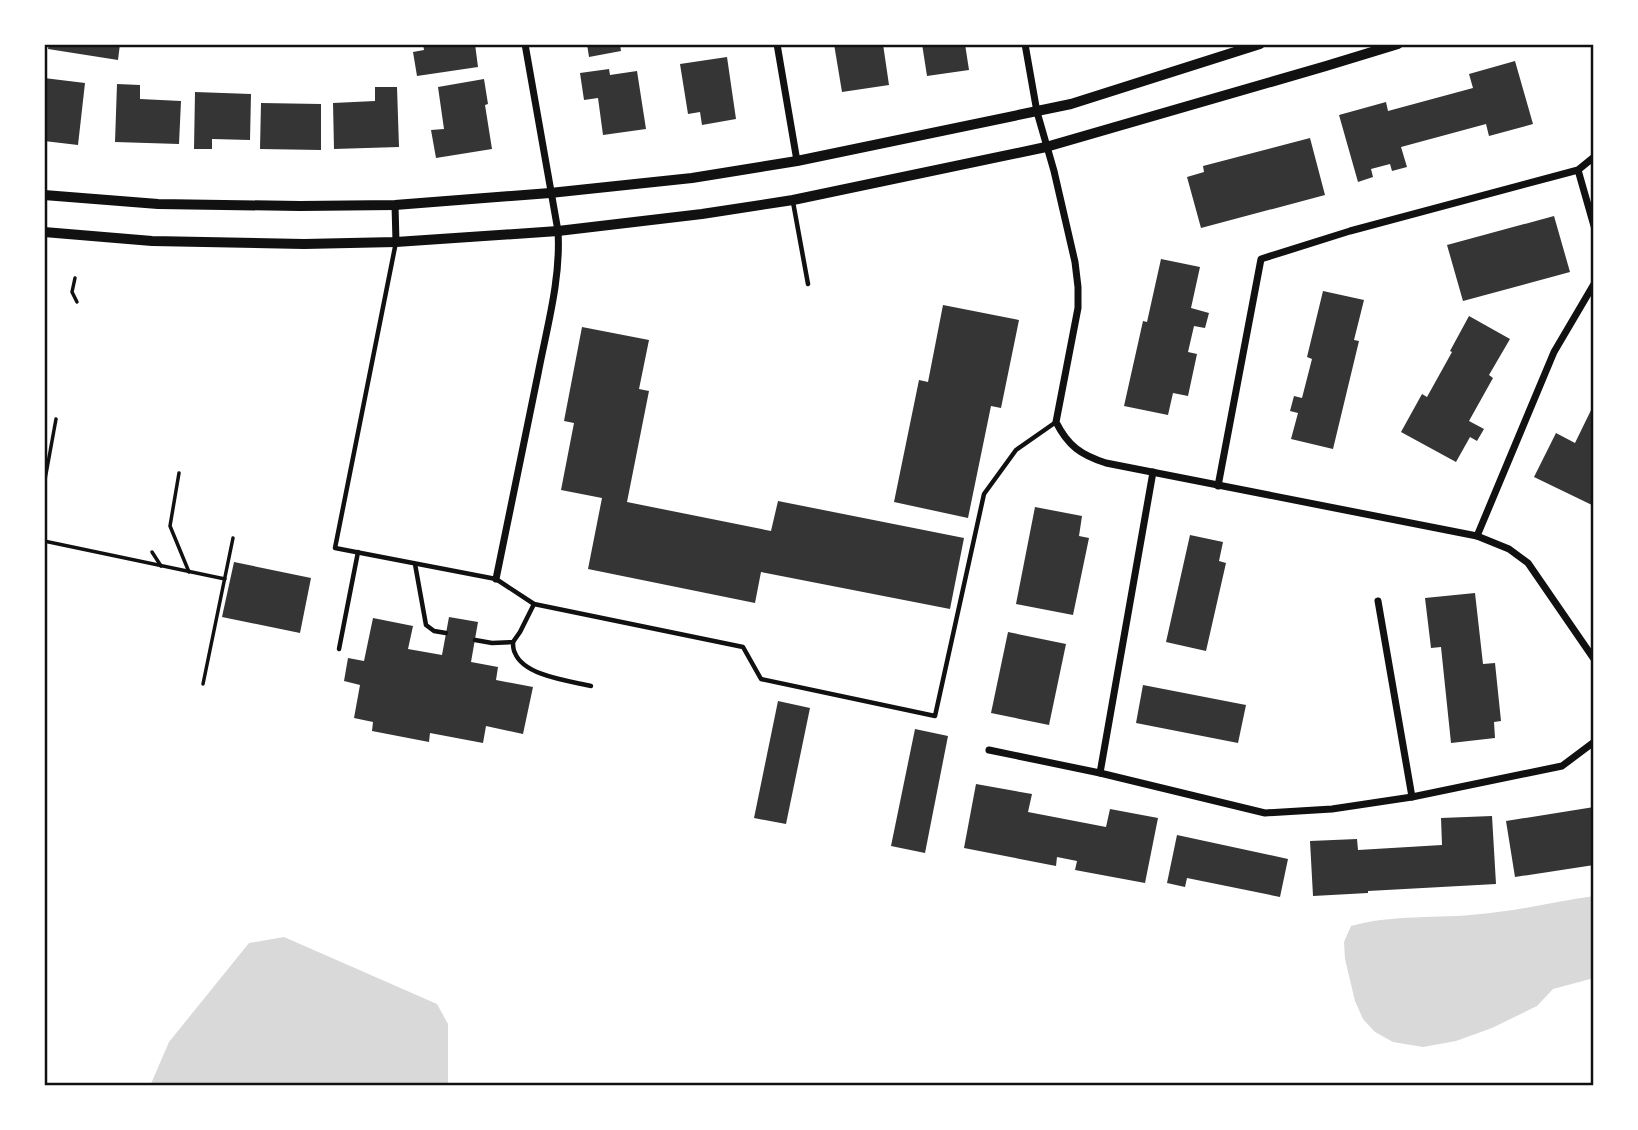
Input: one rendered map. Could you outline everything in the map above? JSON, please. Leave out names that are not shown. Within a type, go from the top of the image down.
[{"type":"street","points":[[496,579],[557,278],[559,252],[558,231],[525,44]]},
{"type":"street","points":[[777,44],[797,161]]},
{"type":"street","points":[[1025,44],[1037,112],[1054,171],[1075,262],[1078,288],[1077,308],[1056,422],[1064,438],[1092,459],[1106,463],[1477,536],[1509,549],[1528,563],[1594,659]]},
{"type":"street","points":[[44,195],[158,204],[395,205],[692,178],[797,161],[1072,104],[1260,44]]},
{"type":"street","points":[[44,232],[152,240],[304,244],[396,242],[558,231],[702,214],[793,200],[1046,147],[1398,44]]},
{"type":"street","points":[[1218,486],[1261,259],[1578,170],[1594,157]]},
{"type":"street","points":[[1578,170],[1594,226]]},
{"type":"street","points":[[395,205],[396,242]]},
{"type":"street","points":[[1477,536],[1554,352],[1594,284]]},
{"type":"street","points":[[1100,773],[1153,472]]},
{"type":"street","points":[[1378,601],[1412,797]]},
{"type":"street","points":[[989,750],[1100,773],[1265,813],[1332,809],[1412,797],[1562,766],[1594,742]]},
{"type":"lane","points":[[793,200],[808,284]]},
{"type":"lane","points":[[396,242],[335,548],[496,579],[534,604],[743,647],[761,679],[935,716],[984,494],[1016,450],[1056,422]]},
{"type":"lane","points":[[339,649],[358,552]]},
{"type":"lane","points":[[415,564],[426,625],[434,631],[446,633]]},
{"type":"lane","points":[[534,604],[513,642],[515,654],[523,666],[555,678],[591,686]]},
{"type":"lane","points":[[475,640],[492,643],[513,642]]},
{"type":"path","points":[[75,278],[72,292],[77,302]]},
{"type":"path","points":[[44,485],[56,419]]},
{"type":"path","points":[[179,472],[170,526],[189,572]]},
{"type":"path","points":[[203,684],[225,589],[233,538]]},
{"type":"path","points":[[44,541],[225,579]]},
{"type":"path","points":[[152,552],[161,566]]},
{"type":"shaded area","points":[[1594,896],[1594,978],[1553,989],[1537,1006],[1492,1028],[1456,1041],[1423,1047],[1393,1042],[1375,1032],[1363,1019],[1355,1001],[1345,959],[1344,942],[1351,926],[1399,918],[1495,913]]},
{"type":"shaded area","points":[[284,937],[437,1004],[448,1024],[448,1086],[150,1086],[169,1042],[249,943]]},
{"type":"building","points":[[49,44],[120,44],[118,60],[48,49]]},
{"type":"building","points":[[423,44],[475,44],[478,67],[417,76],[413,52],[424,50]]},
{"type":"building","points":[[587,44],[620,44],[621,51],[589,57]]},
{"type":"building","points":[[834,44],[883,44],[889,85],[842,92]]},
{"type":"building","points":[[922,44],[965,44],[969,70],[927,76]]},
{"type":"building","points":[[727,57],[736,119],[702,125],[700,112],[688,114],[680,64]]},
{"type":"building","points":[[1515,61],[1533,124],[1489,136],[1486,124],[1401,147],[1407,167],[1392,171],[1390,164],[1371,169],[1373,177],[1358,182],[1339,115],[1386,102],[1388,111],[1473,88],[1469,74]]},
{"type":"building","points":[[609,69],[610,75],[637,71],[646,129],[603,135],[598,98],[584,100],[580,73]]},
{"type":"building","points":[[44,78],[85,83],[78,145],[44,141]]},
{"type":"building","points":[[484,79],[492,149],[436,158],[431,130],[444,129],[438,87]]},
{"type":"building","points":[[117,84],[140,85],[140,99],[181,101],[179,144],[115,142]]},
{"type":"building","points":[[375,87],[397,87],[399,147],[334,149],[333,103],[375,101]]},
{"type":"building","points":[[195,92],[251,94],[250,140],[212,139],[212,149],[194,149]]},
{"type":"building","points":[[261,103],[321,104],[321,150],[260,149]]},
{"type":"building","points":[[1310,138],[1325,195],[1201,228],[1187,177],[1204,172],[1203,166]]},
{"type":"building","points":[[1554,216],[1570,272],[1463,301],[1447,245]]},
{"type":"building","points":[[1161,259],[1200,267],[1191,308],[1209,313],[1205,328],[1194,326],[1188,352],[1197,354],[1188,396],[1173,393],[1168,415],[1124,406],[1143,321],[1147,322]]},
{"type":"building","points":[[1323,291],[1364,300],[1354,340],[1359,341],[1333,449],[1291,439],[1298,413],[1290,411],[1294,396],[1302,398],[1312,359],[1307,357]]},
{"type":"building","points":[[943,305],[1019,320],[1001,408],[991,406],[968,518],[894,502],[919,380],[928,382]]},
{"type":"building","points":[[1469,316],[1510,339],[1489,375],[1493,378],[1469,421],[1484,429],[1477,441],[1470,437],[1456,462],[1401,432],[1422,394],[1427,397]]},
{"type":"building","points":[[582,327],[649,340],[639,389],[649,391],[627,502],[771,531],[778,501],[964,538],[950,609],[761,572],[755,603],[588,569],[602,498],[561,490],[574,423],[564,421]]},
{"type":"building","points":[[1594,404],[1594,506],[1534,477],[1556,433],[1575,443]]},
{"type":"building","points":[[1035,507],[1082,516],[1079,536],[1089,538],[1073,615],[1016,604]]},
{"type":"building","points":[[1190,535],[1223,542],[1219,561],[1226,563],[1206,651],[1166,642]]},
{"type":"building","points":[[234,562],[311,578],[300,633],[222,617]]},
{"type":"building","points":[[1475,593],[1483,664],[1495,663],[1501,721],[1494,722],[1495,738],[1451,743],[1441,647],[1431,648],[1425,598]]},
{"type":"building","points":[[449,617],[478,622],[471,662],[498,667],[496,680],[533,687],[523,734],[486,726],[483,743],[430,733],[429,742],[372,731],[373,722],[354,718],[360,685],[344,681],[348,658],[364,661],[373,618],[413,626],[408,649],[442,655]]},
{"type":"building","points":[[1008,632],[1066,644],[1049,725],[991,713]]},
{"type":"building","points":[[1143,685],[1246,705],[1238,743],[1136,723]]},
{"type":"building","points":[[778,701],[810,708],[786,824],[754,818]]},
{"type":"building","points":[[915,729],[948,736],[925,853],[891,846]]},
{"type":"building","points":[[976,784],[1032,794],[1028,812],[1106,827],[1110,809],[1158,818],[1145,883],[1075,870],[1077,861],[1057,857],[1056,866],[964,848]]},
{"type":"building","points":[[1594,807],[1594,865],[1515,877],[1506,821]]},
{"type":"building","points":[[1492,816],[1496,884],[1313,896],[1310,841],[1357,839],[1358,850],[1442,845],[1441,818]]},
{"type":"building","points":[[1177,835],[1288,859],[1280,897],[1187,878],[1185,887],[1167,883]]}]
